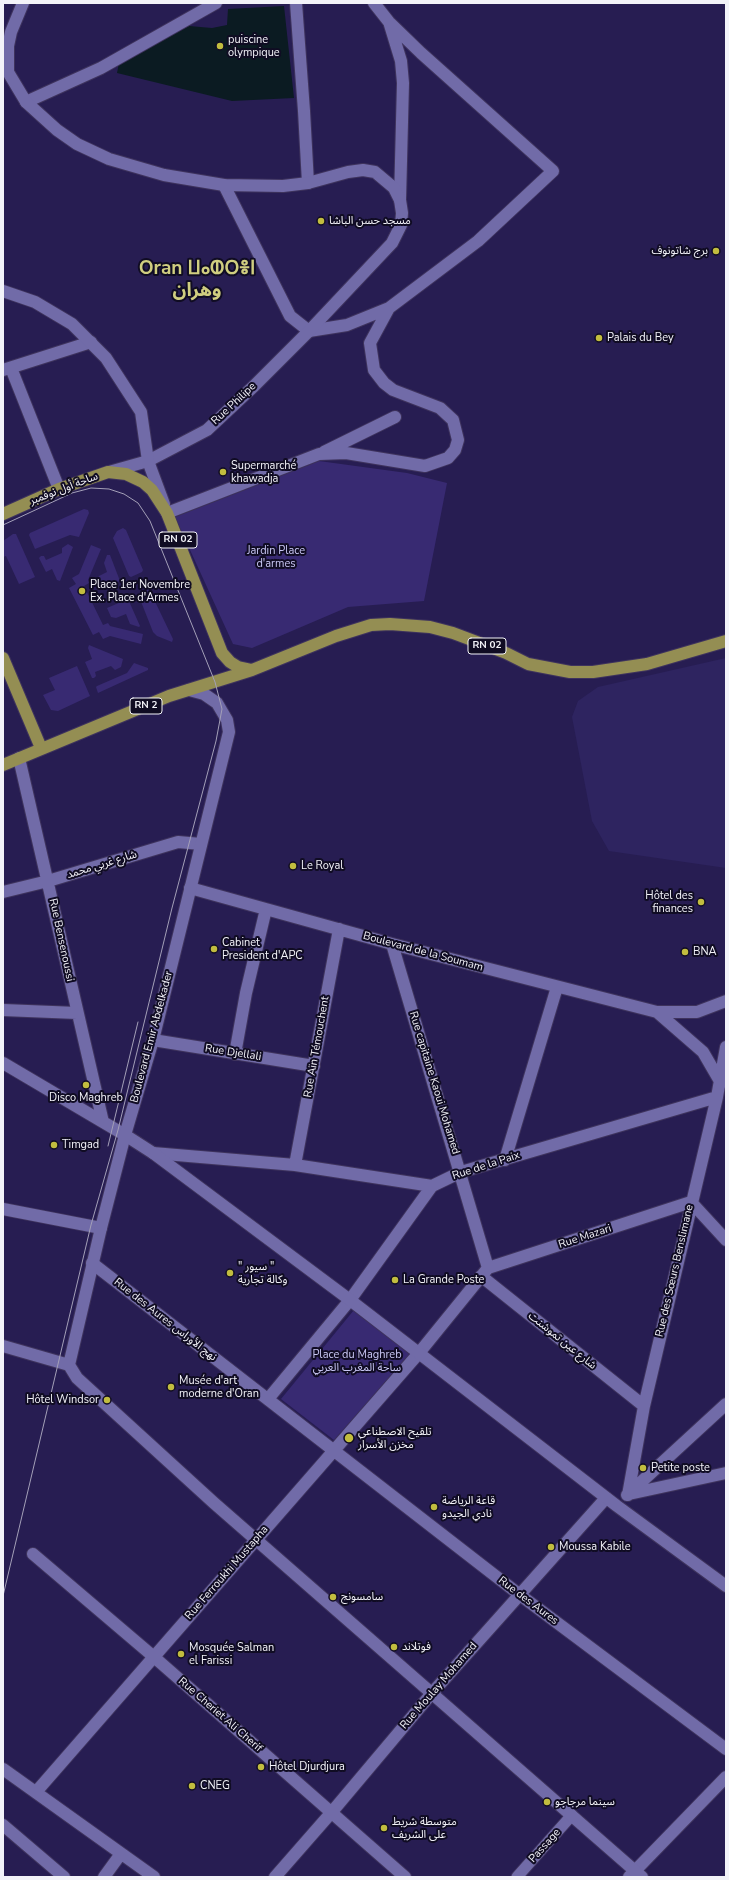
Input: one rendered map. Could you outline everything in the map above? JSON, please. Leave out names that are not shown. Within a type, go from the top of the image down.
[{"type":"main road","name":"ساحة أول نوفمبر","points":[[3,514],[59,488],[108,472],[126,474],[143,482],[152,490],[167,513],[215,639],[222,653],[230,662],[238,667],[252,670]]},
{"type":"main road","name":"RN 02","points":[[252,670],[342,633],[371,625],[390,624],[430,627],[453,633],[506,653],[528,664],[570,672],[593,672],[647,664],[726,641]]},
{"type":"main road","points":[[3,658],[41,748],[3,765]]},
{"type":"main road","name":"RN 2","points":[[41,748],[189,690],[252,670]]},
{"type":"street","points":[[23,3],[11,32],[4,72],[26,102],[57,130],[77,144],[109,159],[164,175],[224,185],[283,186],[308,183],[348,172],[363,170],[375,172],[394,188],[400,200]]},
{"type":"street","points":[[26,102],[101,68],[216,3]]},
{"type":"street","points":[[296,3],[308,183]]},
{"type":"street","points":[[224,185],[290,316],[309,331],[347,325],[390,308],[478,241],[553,171],[388,22],[374,3]]},
{"type":"street","name":"Rue Philipe","points":[[108,472],[148,461],[207,430],[309,331],[392,242],[401,224],[402,214],[400,200],[403,83],[401,61],[388,22]]},
{"type":"street","points":[[3,291],[34,302],[72,324],[106,358],[141,412],[148,461],[167,513],[319,454],[395,417]]},
{"type":"street","points":[[319,454],[346,453],[424,466],[448,458],[454,450],[458,440],[453,420],[440,408],[393,390],[384,383],[374,370],[370,343],[390,308]]},
{"type":"street","points":[[59,488],[7,369],[91,342]]},
{"type":"street","name":"Boulevard Emir Abdelkader","points":[[69,1365],[92,1263],[125,1134],[153,1040],[229,732],[227,720],[222,709],[211,698],[189,690]]},
{"type":"street","name":"Rue Bensenoussi","points":[[19,758],[103,1122]]},
{"type":"street","name":"شارع غربي محمد","points":[[3,892],[48,881],[178,842],[201,844]]},
{"type":"street","name":"Boulevard de la Soumam","points":[[190,888],[392,944],[657,1012]]},
{"type":"street","points":[[235,1054],[246,993],[266,909]]},
{"type":"street","name":"Rue Aïn Témouchent","points":[[295,1165],[339,929]]},
{"type":"street","name":"Rue capitaine Kaoui Mohamed","points":[[392,944],[461,1172],[485,1272]]},
{"type":"street","points":[[505,1160],[557,986]]},
{"type":"street","points":[[657,1012],[697,1012],[726,1001]]},
{"type":"street","points":[[3,1010],[77,1013]]},
{"type":"street","points":[[657,1012],[703,1052],[723,1085]]},
{"type":"street","name":"Rue Djellali","points":[[153,1040],[314,1066]]},
{"type":"street","name":"Rue des Sœurs Benslimane","points":[[628,1495],[644,1406],[691,1202],[717,1097],[723,1085],[726,1047]]},
{"type":"street","points":[[3,1063],[125,1134],[153,1153],[350,1300],[606,1498],[726,1586]]},
{"type":"street","name":"Rue de la Paix","points":[[432,1186],[461,1172],[717,1097]]},
{"type":"street","points":[[153,1153],[295,1165],[432,1186],[350,1300],[268,1399]]},
{"type":"street","points":[[691,1202],[726,1240]]},
{"type":"street","name":"Rue Mazari","points":[[485,1272],[691,1202]]},
{"type":"street","points":[[3,1209],[101,1228]]},
{"type":"street","name":"Rue des Aures نهج الأوراس","points":[[92,1263],[333,1449]]},
{"type":"street","name":"Rue Ferroukhi Mustapha","points":[[36,1792],[256,1541],[333,1449],[419,1353],[485,1272]]},
{"type":"street","name":"شارع عين تموشنت","points":[[485,1272],[644,1406]]},
{"type":"street","points":[[3,1346],[69,1365],[77,1378],[256,1541],[572,1815],[636,1875],[726,1777]]},
{"type":"street","points":[[617,1506],[726,1404]]},
{"type":"street","name":"Rue des Aures","points":[[333,1449],[520,1595],[726,1749]]},
{"type":"street","points":[[628,1495],[726,1473]]},
{"type":"street","name":"Rue Moulay Mohamed","points":[[275,1877],[432,1693],[606,1498]]},
{"type":"street","name":"Rue Cheriet Ali Cherif","points":[[33,1554],[154,1657],[405,1877]]},
{"type":"street","points":[[3,1769],[120,1855],[154,1877]]},
{"type":"street","name":"Passage","points":[[517,1877],[572,1815]]},
{"type":"street","points":[[3,1825],[64,1877]]},
{"type":"street","points":[[104,1877],[120,1855]]},
{"type":"shaded area","points":[[726,658],[726,868],[609,851],[592,821],[572,717],[578,701],[598,687]]},
{"type":"green space","name":"Jardin Place d'armes","points":[[319,461],[407,473],[447,483],[424,601],[348,607],[252,648],[233,644],[175,517]]},
{"type":"green space","points":[[84,509],[88,510],[89,513],[79,537],[70,535],[35,549],[29,535],[30,533]]},
{"type":"green space","points":[[123,528],[126,530],[143,570],[142,572],[131,577],[129,576],[113,538],[117,531]]},
{"type":"green space","points":[[13,534],[16,534],[35,577],[19,584],[6,556],[3,557],[3,541]]},
{"type":"green space","points":[[68,544],[73,547],[60,581],[57,580],[52,569],[46,572],[39,558],[44,556],[46,560],[62,553],[62,548]]},
{"type":"green space","points":[[91,545],[101,549],[88,580],[89,583],[84,586],[103,625],[108,623],[110,626],[143,634],[141,644],[110,636],[103,639],[99,632],[93,635],[69,588],[76,584],[72,578],[79,574]]},
{"type":"green space","points":[[107,555],[110,555],[120,581],[100,590],[95,583],[99,576],[107,572],[104,563]]},
{"type":"green space","points":[[149,589],[173,639],[172,642],[157,636],[153,632],[138,594]]},
{"type":"green space","points":[[128,599],[140,626],[139,627],[130,624],[126,614],[116,618],[111,617],[107,608]]},
{"type":"green space","points":[[89,645],[123,659],[121,667],[115,670],[111,666],[95,672],[96,676],[92,678],[85,662],[92,659],[88,648]]},
{"type":"green space","points":[[134,663],[148,668],[148,670],[98,693],[97,686],[127,673]]},
{"type":"green space","points":[[77,666],[90,696],[58,711],[51,710],[43,695],[55,690],[49,678]]},
{"type":"green space","name":"Place du Maghreb ساحة المغرب العربي","points":[[354,1310],[411,1353],[334,1440],[281,1399]]},
{"type":"water","name":"puiscine olympique","points":[[284,6],[294,98],[232,101],[117,73],[119,63],[189,26],[212,28],[227,25],[228,9]]},
{"type":"tram line","points":[[3,525],[72,493],[91,488],[109,489],[124,494],[138,503],[150,521],[215,682],[222,709],[216,741],[172,908],[118,1130],[91,1225],[3,1596]]},
{"type":"tram line","points":[[108,1146],[138,1022]]},
{"type":"place","name":"puiscine olympique","points":[[220,46]]},
{"type":"place","name":"مسجد حسن الباشا","points":[[321,221]]},
{"type":"place","name":"برج شاتونوف","points":[[716,251]]},
{"type":"place","name":"Palais du Bey","points":[[599,338]]},
{"type":"place","name":"Supermarché khawadja","points":[[223,472]]},
{"type":"place","name":"Place 1er Novembre Ex. Place d'Armes","points":[[82,591]]},
{"type":"place","name":"Le Royal","points":[[293,866]]},
{"type":"place","name":"Hôtel des finances","points":[[701,902]]},
{"type":"place","name":"Cabinet President d'APC","points":[[214,949]]},
{"type":"place","name":"BNA","points":[[685,952]]},
{"type":"place","name":"Disco Maghreb","points":[[86,1085]]},
{"type":"place","name":"Timgad","points":[[54,1145]]},
{"type":"place","name":"\" سيور \" وكالة تجارية","points":[[230,1273]]},
{"type":"place","name":"La Grande Poste","points":[[395,1280]]},
{"type":"place","name":"Musée d'art moderne d'Oran","points":[[171,1387]]},
{"type":"place","name":"Hôtel Windsor","points":[[107,1400]]},
{"type":"place","name":"تلقيح الاصطناعي مخزن الأسرار","points":[[349,1438]]},
{"type":"place","name":"Petite poste","points":[[643,1468]]},
{"type":"place","name":"قاعة الرياضة نادي الجيدو","points":[[434,1507]]},
{"type":"place","name":"Moussa Kabile","points":[[551,1547]]},
{"type":"place","name":"سامسونج","points":[[333,1597]]},
{"type":"place","name":"فوتلاند","points":[[394,1647]]},
{"type":"place","name":"Mosquée Salman el Farissi","points":[[181,1654]]},
{"type":"place","name":"Hôtel Djurdjura","points":[[261,1767]]},
{"type":"place","name":"CNEG","points":[[192,1786]]},
{"type":"place","name":"سينما مرجاجو","points":[[547,1802]]},
{"type":"place","name":"متوسطة شريط على الشريف","points":[[384,1828]]},
{"type":"district","name":"Oran ⵡⴰⵀⵔⴻⵏ وهران","points":[[197,280]]}]
